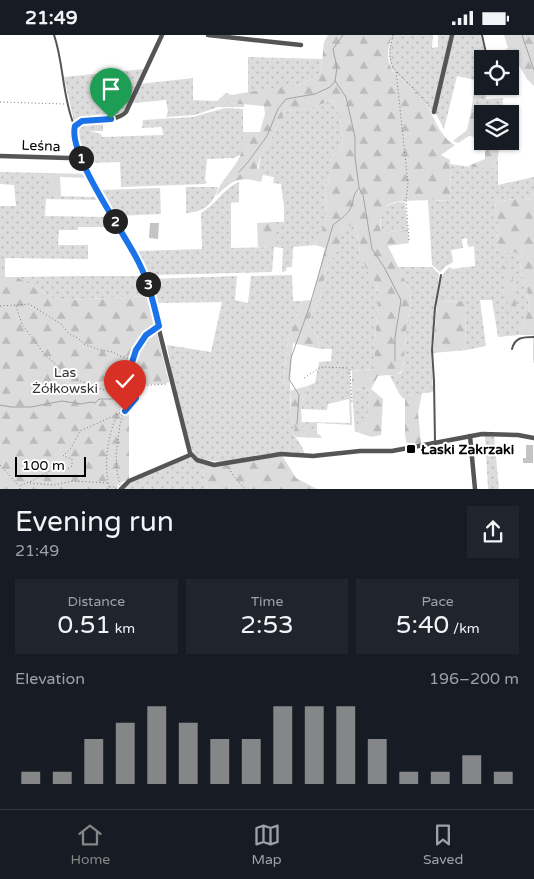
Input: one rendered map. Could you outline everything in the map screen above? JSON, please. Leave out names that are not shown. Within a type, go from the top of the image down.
[{"type":"street","points":[[162,35],[124,114],[116,119],[82,121],[75,126],[74,133],[80,156],[146,278],[190,455],[197,461],[206,464],[226,464],[281,454],[313,455],[388,451],[470,436],[504,434],[534,438]]},
{"type":"street","points":[[208,35],[301,45]]},
{"type":"street","points":[[434,112],[452,35]]},
{"type":"street","name":"Leśna","points":[[0,156],[69,158],[80,156]]},
{"type":"street","points":[[470,436],[474,489]]},
{"type":"street","points":[[122,488],[129,481],[190,455]]},
{"type":"lane","points":[[54,35],[60,52],[63,85],[75,126]]},
{"type":"lane","points":[[482,35],[485,50]]},
{"type":"lane","points":[[435,443],[432,350],[440,275]]},
{"type":"lane","points":[[512,349],[513,343],[518,339],[534,337]]},
{"type":"path","points":[[393,35],[390,49],[391,65],[434,112]]},
{"type":"path","points":[[396,71],[408,183],[406,201],[409,240]]},
{"type":"path","points":[[0,102],[68,104]]},
{"type":"path","points":[[0,306],[29,304],[61,324],[69,335],[78,338],[84,344],[134,360]]},
{"type":"path","points":[[16,306],[22,324],[45,355],[59,367],[78,380],[104,390],[114,393],[126,393],[136,398],[122,416],[116,455],[118,477],[122,488],[108,488],[106,459],[114,422],[120,413],[126,393],[129,373],[136,350],[143,339],[159,326]]},
{"type":"path","points":[[304,378],[321,367],[348,368],[350,371],[352,405]]},
{"type":"path","points":[[129,373],[137,386],[172,383]]},
{"type":"path","points":[[0,465],[20,488],[55,468],[66,470],[72,467],[72,459],[63,456],[71,448],[80,431],[120,413]]},
{"type":"path","points":[[226,464],[244,489]]},
{"type":"path","points":[[29,482],[54,485],[73,481],[108,483]]},
{"type":"green space","points":[[328,35],[392,35],[388,54],[392,70],[422,98],[444,136],[455,145],[441,155],[450,160],[451,197],[448,201],[415,200],[396,202],[386,206],[382,215],[381,233],[408,230],[409,243],[388,246],[410,291],[411,303],[403,369],[395,375],[378,376],[371,389],[383,399],[381,435],[371,437],[357,432],[367,422],[370,389],[352,390],[352,371],[375,369],[375,339],[379,295],[376,284],[366,269],[360,252],[356,228],[352,225],[344,228],[341,235],[341,243],[334,256],[328,262],[320,298],[310,318],[308,327],[317,335],[320,349],[293,343],[290,383],[283,385],[288,340],[302,301],[312,300],[325,248],[315,245],[326,222],[325,191],[331,170],[331,160],[333,155],[341,150],[342,143],[341,124],[333,100],[308,109],[285,111],[261,155],[257,168],[263,175],[261,182],[247,179],[236,181],[216,196],[240,156],[243,132],[260,132],[265,114],[264,106],[228,103],[218,107],[217,101],[226,93],[232,95],[272,88],[295,87],[309,80],[321,72],[324,42]]},
{"type":"green space","points":[[392,35],[433,35],[432,48],[438,47],[438,35],[450,35],[432,113],[425,101],[394,72],[390,63],[389,51]]},
{"type":"green space","points":[[454,35],[481,35],[484,50],[474,50],[474,80],[457,76],[444,129],[435,112]]},
{"type":"green space","points":[[504,35],[534,35],[534,86],[527,79],[519,65],[519,50],[504,50],[508,48]]},
{"type":"green space","points":[[248,57],[322,59],[321,72],[295,87],[248,92]]},
{"type":"green space","points":[[144,69],[126,109],[121,113],[111,116],[85,118],[74,122],[64,77]]},
{"type":"green space","points":[[193,78],[193,100],[217,101],[218,106],[228,103],[244,104],[244,107],[218,107],[195,115],[166,117],[168,112],[166,100],[133,103],[140,84]]},
{"type":"green space","points":[[474,89],[474,95],[486,95],[486,99],[503,98],[503,105],[474,105],[474,107],[472,107]]},
{"type":"green space","points":[[333,100],[341,124],[342,143],[341,150],[333,155],[331,160],[331,170],[325,191],[326,222],[315,245],[293,247],[292,267],[287,267],[286,271],[282,272],[283,248],[274,247],[274,222],[284,222],[281,184],[273,183],[274,177],[263,175],[258,171],[261,155],[285,111],[308,109]]},
{"type":"green space","points":[[472,107],[474,107],[474,137],[469,136],[458,143],[453,141],[467,130]]},
{"type":"green space","points":[[225,108],[243,109],[243,147],[240,155],[234,158],[207,159],[205,180],[207,183],[205,184],[121,187],[120,162],[88,163],[99,185],[97,185],[86,165],[77,139],[77,131],[83,123],[103,124],[103,131],[90,131],[101,134],[102,137],[163,135],[162,127],[142,128],[143,120],[193,117]]},
{"type":"green space","points":[[485,150],[499,150],[498,158],[493,168],[468,166],[485,159]]},
{"type":"green space","points":[[498,158],[498,185],[534,177],[534,193],[529,200],[520,198],[495,202],[498,222],[497,249],[509,253],[522,252],[520,271],[527,288],[529,309],[519,335],[498,337],[492,300],[480,300],[486,346],[466,350],[465,301],[437,302],[440,283],[446,270],[450,267],[452,269],[475,266],[474,246],[468,247],[467,238],[462,239],[463,248],[451,250],[453,262],[440,272],[432,265],[428,200],[448,201],[451,197],[450,164],[493,168]]},
{"type":"green space","points":[[0,172],[49,173],[51,196],[97,197],[89,181],[87,181],[90,180],[102,202],[99,200],[46,199],[45,216],[111,217],[117,227],[78,227],[78,230],[59,230],[58,245],[88,245],[88,259],[5,258],[5,277],[0,278],[0,206],[16,206],[14,185],[0,184]]},
{"type":"green space","points":[[49,173],[88,174],[86,178],[60,177],[61,196],[50,196]]},
{"type":"green space","points":[[239,182],[239,202],[231,203],[231,248],[274,247],[272,272],[153,275],[146,272],[123,232],[126,232],[137,251],[202,249],[201,213],[229,188]]},
{"type":"green space","points":[[186,187],[218,187],[214,198],[207,206],[198,211],[186,213]]},
{"type":"green space","points":[[160,188],[161,214],[116,216],[112,214],[101,192],[101,190]]},
{"type":"green space","points":[[534,193],[534,363],[533,335],[519,335],[529,309],[527,288],[520,271],[522,252],[509,253],[497,249],[498,222],[495,202],[520,198],[529,200]]},
{"type":"green space","points":[[405,202],[408,230],[381,233],[381,218],[386,206]]},
{"type":"green space","points":[[274,222],[274,247],[258,247],[257,223]]},
{"type":"green space","points":[[352,225],[356,228],[360,252],[366,269],[376,284],[379,295],[375,339],[375,369],[350,371],[352,425],[317,423],[317,434],[302,427],[302,422],[350,423],[349,399],[328,404],[327,410],[301,409],[307,386],[315,383],[319,362],[331,361],[332,349],[320,349],[317,335],[308,327],[310,318],[320,298],[328,262],[334,256],[341,243],[341,235],[344,228]]},
{"type":"green space","points":[[510,262],[517,310],[509,313],[503,263]]},
{"type":"green space","points":[[398,267],[432,267],[439,274],[431,347],[433,392],[405,395],[405,399],[400,395],[390,376],[401,373],[403,369],[411,303],[410,291]]},
{"type":"green space","points":[[292,275],[293,301],[302,301],[288,340],[283,384],[290,383],[291,418],[295,427],[293,434],[305,454],[277,453],[239,460],[214,461],[192,454],[173,379],[167,345],[211,352],[222,302],[155,303],[150,279],[237,276],[235,300],[248,303],[251,276]]},
{"type":"green space","points":[[144,276],[148,296],[66,300],[53,298],[17,277]]},
{"type":"green space","name":"Las Żółkowski","points":[[17,277],[53,298],[66,300],[148,296],[169,382],[164,384],[135,385],[129,396],[129,479],[118,484],[117,489],[0,489],[0,278]]},
{"type":"green space","points":[[465,301],[466,350],[433,353],[437,302]]},
{"type":"green space","points":[[307,386],[301,409],[302,427],[320,435],[322,438],[296,437],[293,434],[295,427],[291,418],[291,397],[289,391]]},
{"type":"green space","points":[[370,389],[367,422],[355,432],[352,390]]},
{"type":"green space","points":[[422,393],[418,413],[421,443],[407,445],[405,435],[405,395]]},
{"type":"green space","points":[[485,435],[494,436],[499,489],[488,489]]},
{"type":"green space","points":[[283,457],[296,478],[317,489],[208,489],[200,463],[213,467]]},
{"type":"green space","points":[[187,458],[200,463],[208,489],[123,489],[127,484]]},
{"type":"building","points":[[150,223],[159,223],[158,239],[149,238]]},
{"type":"building","points":[[526,445],[533,445],[533,463],[523,463],[523,458],[526,458]]},
{"type":"waterway","points":[[343,35],[333,49],[337,68],[335,81],[346,97],[355,137],[355,157],[359,188],[363,195],[372,249],[384,267],[401,300],[395,337],[395,361]]},
{"type":"waterway","points":[[522,35],[534,70]]},
{"type":"waterway","points":[[239,172],[267,136],[278,109],[286,99],[315,94],[330,87],[335,81]]},
{"type":"waterway","points":[[297,424],[299,395],[289,379],[291,358],[309,308],[333,225],[350,210],[358,189]]},
{"type":"waterway","points":[[0,405],[31,407],[62,401],[81,404],[95,403],[99,399],[118,398]]},
{"type":"place","name":"Łaski Zakrzaki","points":[[411,449]]},
{"type":"route","points":[[111,119],[79,122],[74,128],[74,133],[83,163],[146,278],[159,326],[146,335],[134,354],[134,360],[128,375],[126,393],[136,398],[125,411]]}]
